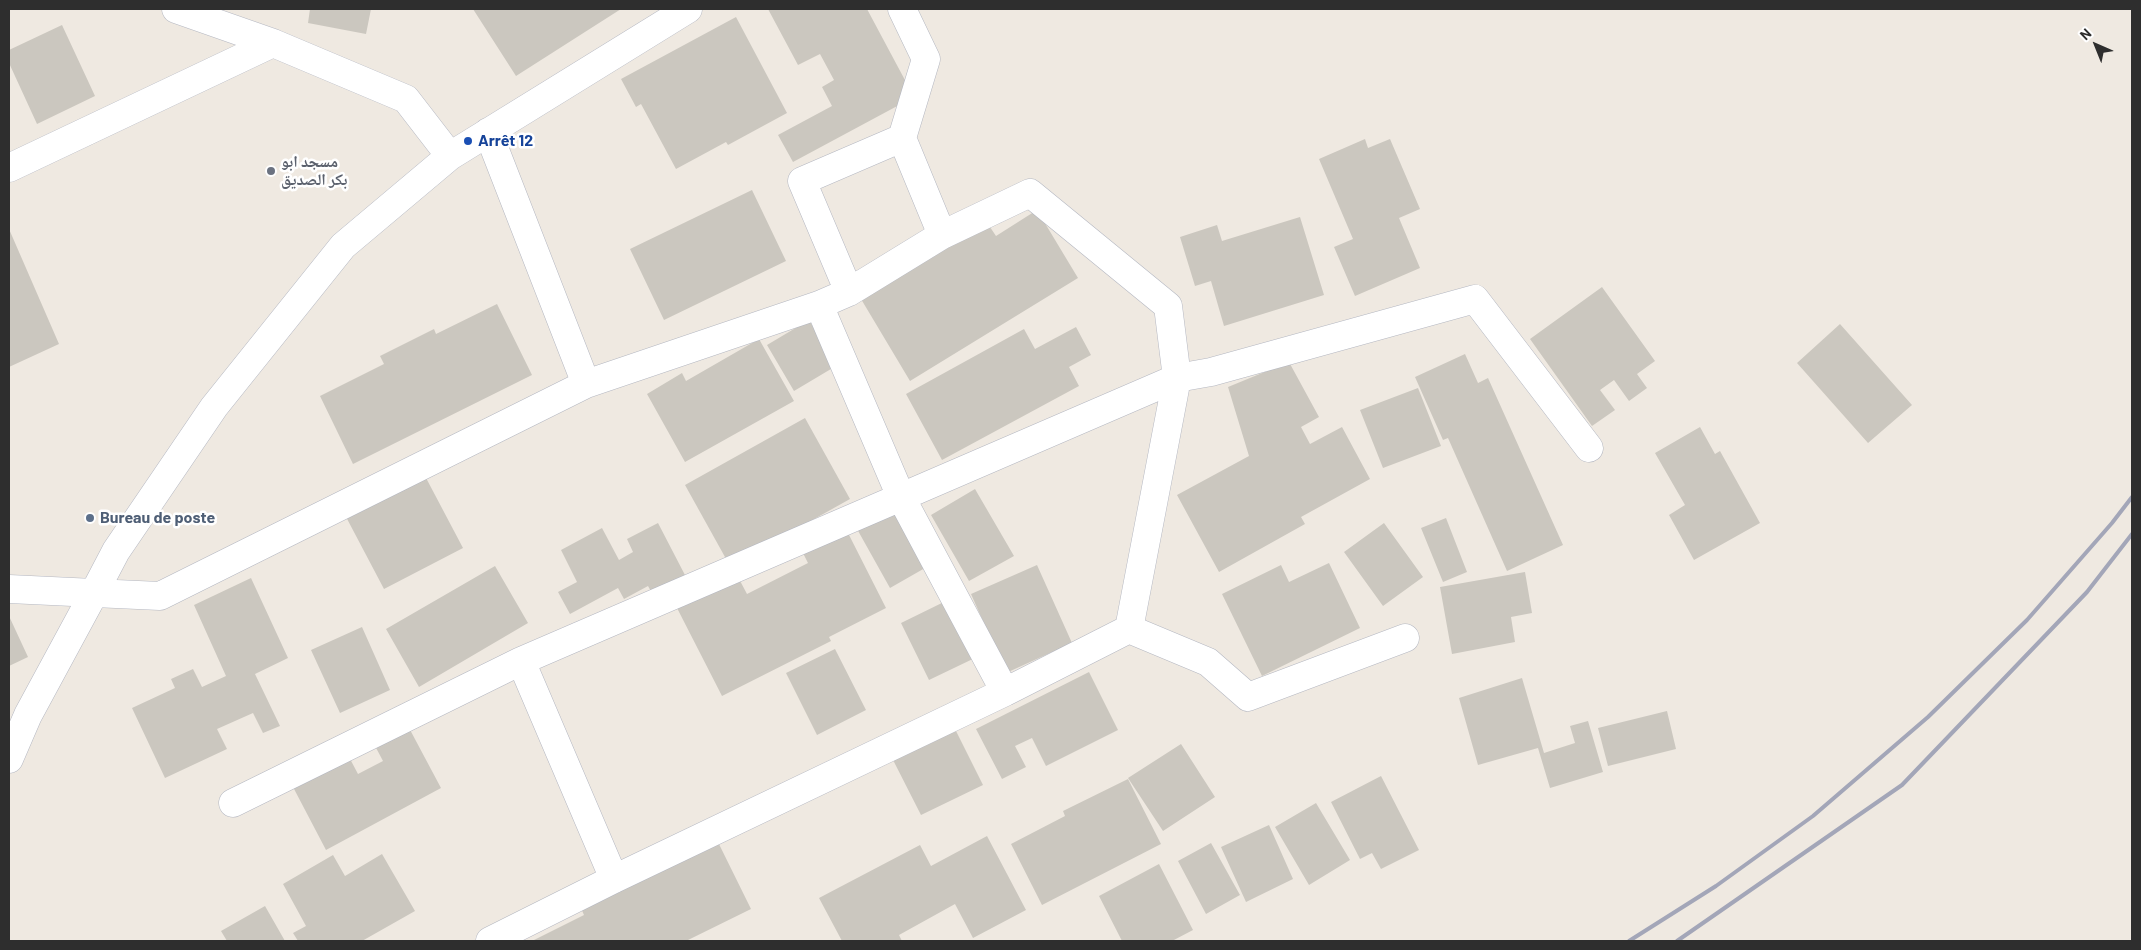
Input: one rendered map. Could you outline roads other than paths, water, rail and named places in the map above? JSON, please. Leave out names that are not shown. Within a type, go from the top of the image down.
[{"type":"street","points":[[176,9],[273,43],[406,99],[450,156]]},
{"type":"street","points":[[9,760],[28,715],[116,551],[214,407],[343,246],[450,156],[688,9]]},
{"type":"street","points":[[902,9],[926,59],[902,138],[942,235]]},
{"type":"street","points":[[9,168],[273,43]]},
{"type":"street","points":[[488,132],[586,384]]},
{"type":"street","points":[[849,292],[802,182],[902,138]]},
{"type":"street","points":[[9,589],[160,596],[586,384],[819,305],[849,292],[942,235],[1030,193],[1168,306],[1177,378],[1129,629]]},
{"type":"street","points":[[233,803],[521,661],[1177,378],[1211,372],[1475,299],[1589,448]]},
{"type":"street","points":[[819,305],[901,497],[1006,692]]},
{"type":"street","points":[[490,941],[614,879],[1006,692],[1129,629],[1208,662],[1248,697],[1405,638]]},
{"type":"street","points":[[521,661],[614,879]]},
{"type":"railway","points":[[1629,941],[1716,886],[1813,816],[1928,717],[2027,620],[2112,523],[2132,497]]},
{"type":"railway","points":[[1677,941],[1902,785],[2087,592],[2132,534]]},
{"type":"place","name":"Arrêt 12","points":[[468,141]]},
{"type":"place","name":"مسجد ابو بكر الصديق","points":[[271,171]]},
{"type":"place","name":"Bureau de poste","points":[[90,518]]}]
